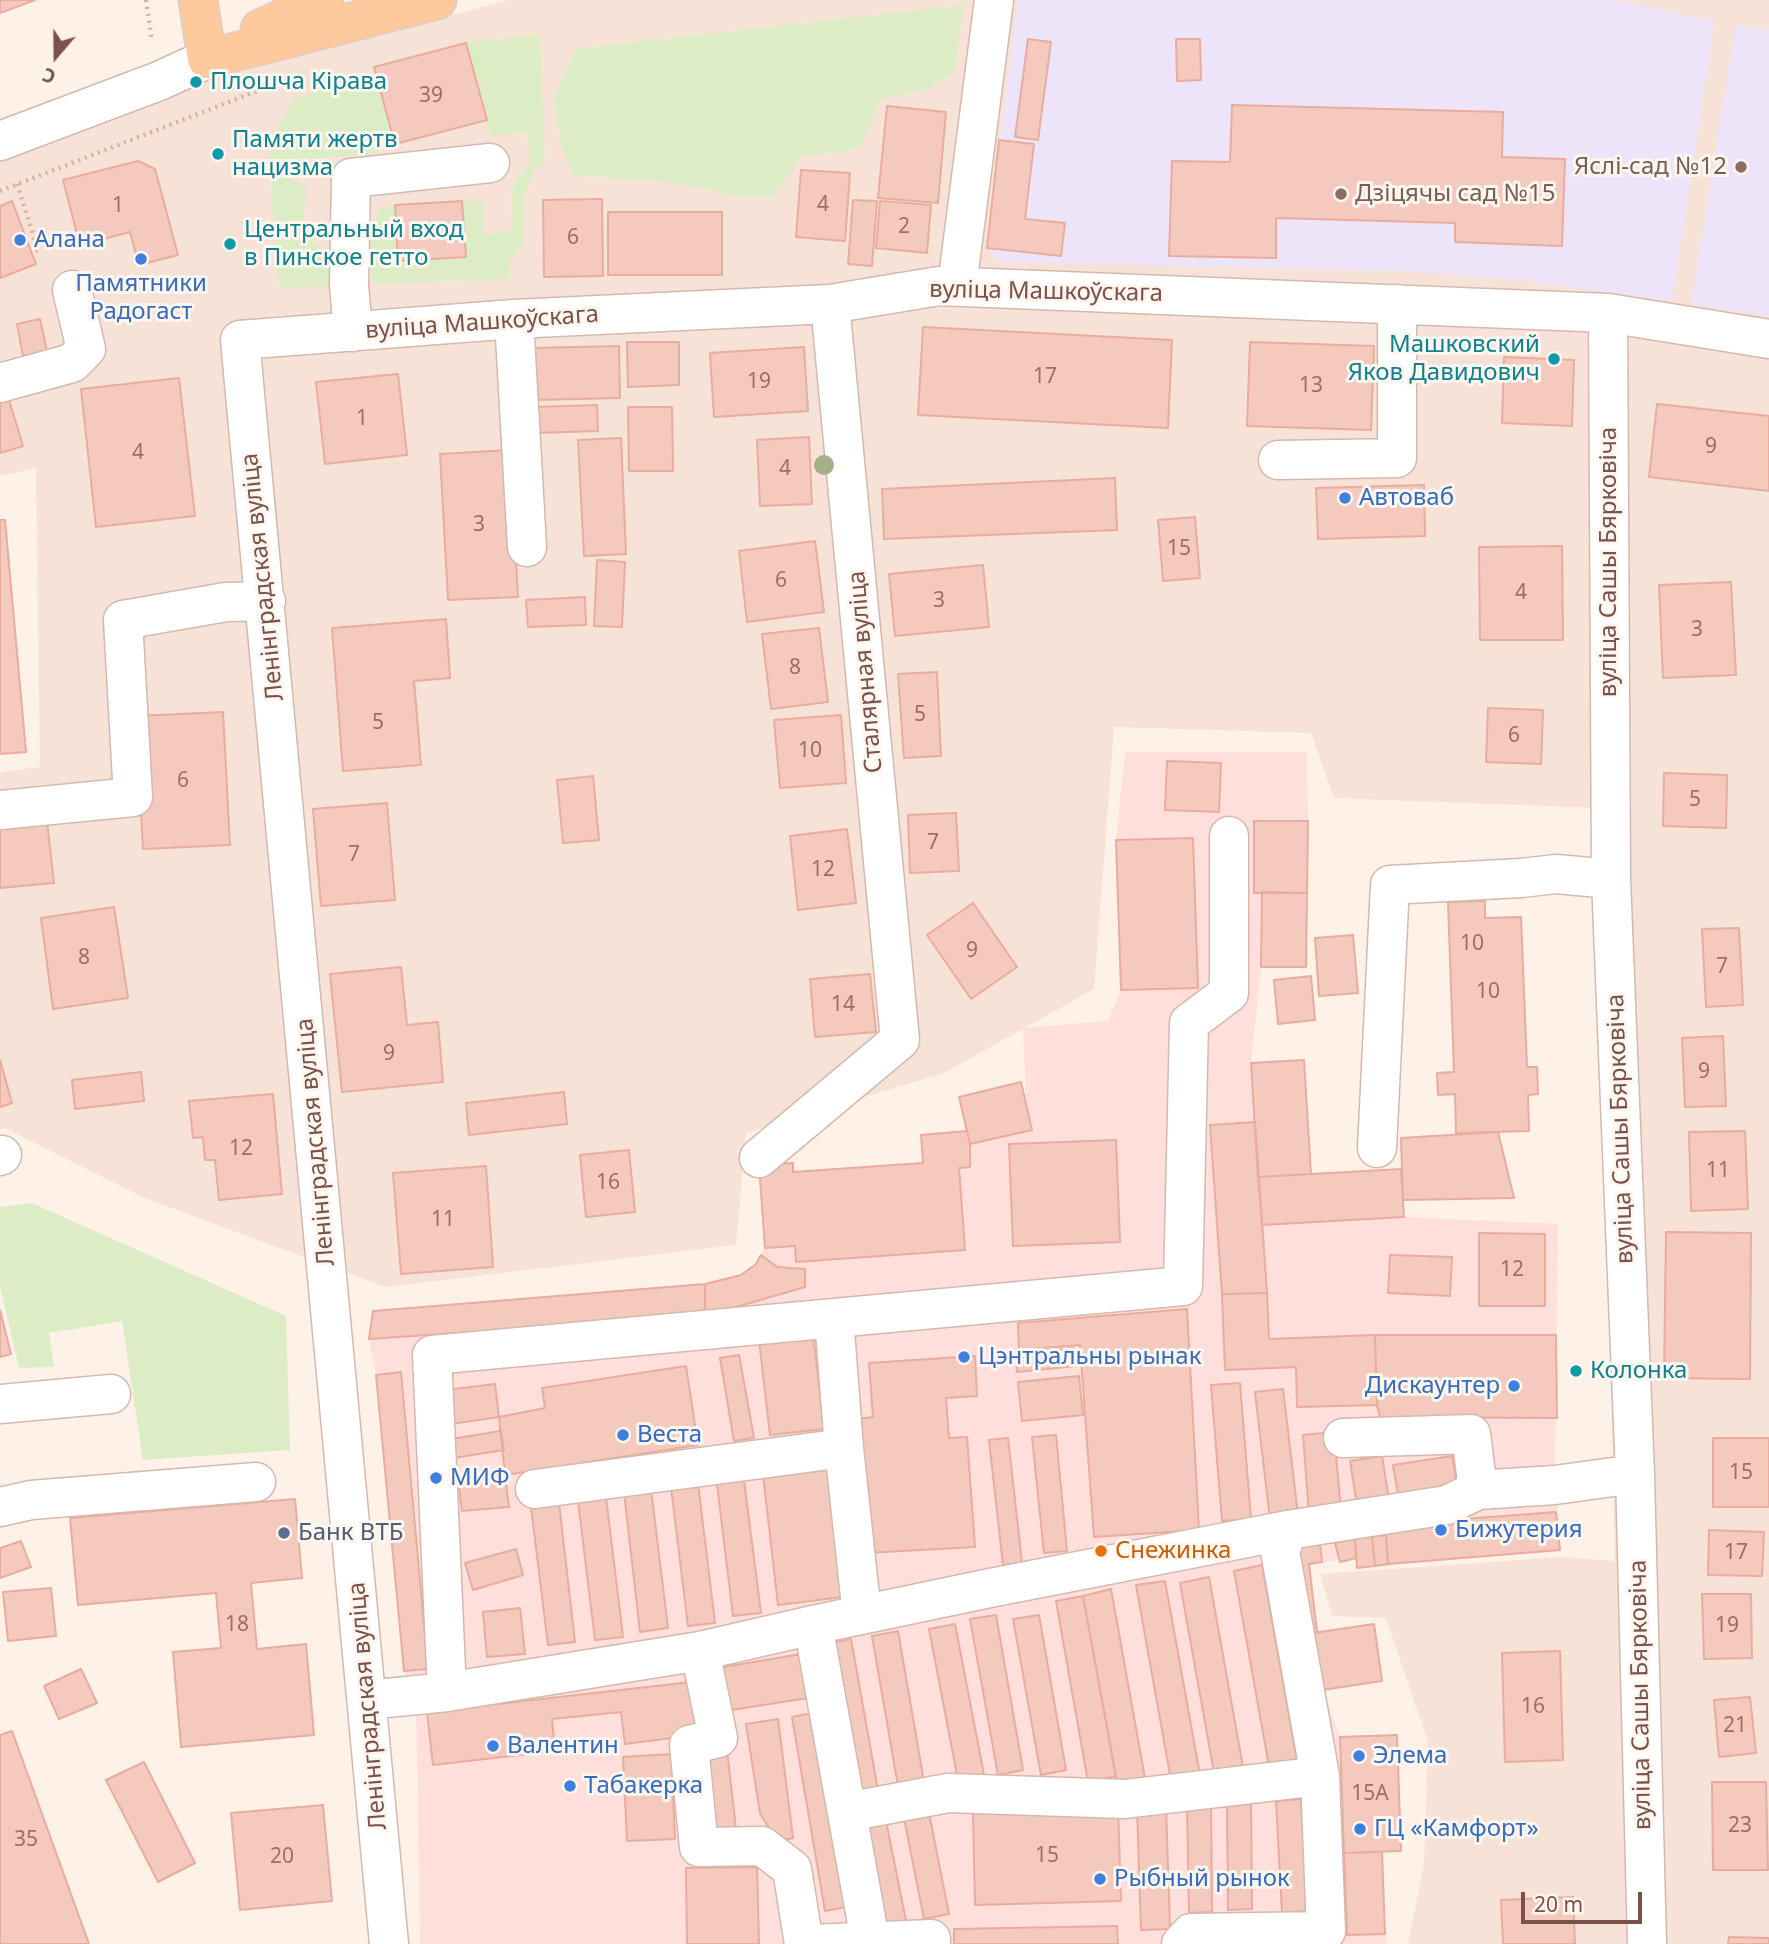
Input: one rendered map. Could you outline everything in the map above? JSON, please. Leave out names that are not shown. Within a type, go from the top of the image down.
[{"type":"main road","points":[[198,0],[207,60]]},
{"type":"main road","points":[[207,60],[273,21],[324,0]]},
{"type":"main road","points":[[207,60],[437,0]]},
{"type":"street","points":[[957,286],[994,0]]},
{"type":"street","points":[[0,141],[207,60]]},
{"type":"street","points":[[353,332],[349,285],[351,178],[490,163]]},
{"type":"street","name":"вуліца Машкоўскага","points":[[240,340],[514,319],[830,304],[939,286],[1608,313],[1769,339]]},
{"type":"street","points":[[0,383],[72,363],[86,349],[72,290]]},
{"type":"street","name":"Сталярная вуліца","points":[[759,1158],[900,1040],[830,304]]},
{"type":"street","points":[[1278,460],[1397,458],[1397,304]]},
{"type":"street","name":"вуліца Сашы Бярковіча","points":[[1608,313],[1611,879],[1635,1474],[1647,1944]]},
{"type":"street","points":[[514,319],[527,547]]},
{"type":"street","name":"Ленінградская вуліца","points":[[240,340],[389,1944]]},
{"type":"street","points":[[0,810],[133,797],[123,620],[226,602],[266,601]]},
{"type":"street","points":[[447,1692],[432,1355],[1183,1286],[1189,1023],[1229,993],[1229,836]]},
{"type":"street","points":[[1377,1148],[1390,885],[1556,874],[1611,879]]},
{"type":"street","points":[[834,1318],[844,1447],[862,1615]]},
{"type":"street","points":[[0,1405],[111,1394]]},
{"type":"street","points":[[1343,1438],[1471,1434],[1478,1490]]},
{"type":"street","points":[[535,1489],[844,1447]]},
{"type":"street","points":[[368,1700],[447,1692],[701,1651],[813,1625],[1288,1530],[1447,1505],[1478,1490],[1555,1485],[1635,1474]]},
{"type":"street","points":[[0,1507],[31,1500],[256,1482]]},
{"type":"street","points":[[1181,1944],[1191,1933],[1326,1931],[1320,1776],[1280,1551],[1288,1530]]},
{"type":"street","points":[[813,1625],[870,1940]]},
{"type":"street","points":[[701,1651],[718,1738],[689,1745],[699,1847],[762,1846],[792,1869],[804,1944]]},
{"type":"street","points":[[847,1812],[948,1793],[1125,1800],[1320,1776]]},
{"type":"street","points":[[812,1944],[931,1939],[931,1944]]},
{"type":"path","points":[[139,46],[152,42],[146,0]]},
{"type":"path","points":[[0,191],[266,87]]},
{"type":"path","points":[[17,184],[38,250],[32,252]]},
{"type":"shaded area","points":[[510,0],[1769,0],[1769,1944],[1408,1944],[1424,1866],[1428,1742],[1386,1618],[1332,1616],[1320,1574],[1563,1557],[1615,1561],[1598,808],[1334,798],[1311,733],[1114,727],[1094,989],[944,1073],[746,1133],[736,1245],[385,1287],[147,1199],[5,1128],[0,1130],[0,772],[40,767],[36,468],[0,476],[0,155],[170,87]]},
{"type":"shaded area","name":"Дзіцячы сад №15","points":[[1018,0],[1612,0],[1715,21],[1672,301],[1511,279],[1398,271],[1000,262],[987,248]]},
{"type":"shaded area","name":"Яслі-сад №12","points":[[1736,25],[1769,30],[1769,316],[1691,304]]},
{"type":"shaded area","name":"Цэнтральны рынак","points":[[1125,752],[1307,752],[1308,821],[1254,821],[1254,892],[1262,892],[1261,967],[1251,1063],[1262,1225],[1404,1217],[1558,1224],[1555,1485],[1560,1550],[1357,1568],[1356,1558],[1309,1564],[1317,1631],[1374,1624],[1382,1681],[1322,1690],[1340,1736],[1397,1735],[1401,1851],[1382,1852],[1386,1944],[420,1944],[416,1695],[404,1671],[376,1375],[369,1339],[373,1311],[705,1284],[741,1275],[756,1264],[765,1248],[759,1165],[793,1163],[794,1172],[923,1163],[921,1135],[967,1131],[959,1097],[1021,1082],[1026,1101],[1023,1028],[1108,1021],[1121,990],[1116,840]]},
{"type":"green space","points":[[964,5],[954,73],[930,88],[880,100],[860,148],[802,157],[772,197],[737,197],[704,188],[649,180],[574,176],[561,146],[554,98],[576,49]]},
{"type":"green space","points":[[540,34],[545,162],[533,173],[524,199],[523,245],[511,259],[509,279],[372,284],[371,246],[379,209],[395,205],[398,261],[466,256],[462,201],[483,202],[483,235],[513,232],[511,200],[515,181],[530,164],[527,132],[490,136],[466,43]]},
{"type":"green space","points":[[376,72],[395,144],[367,156],[294,159],[290,180],[306,184],[303,235],[328,255],[331,286],[279,288],[268,146],[294,99],[316,92],[319,84],[337,77],[346,83]]},
{"type":"green space","points":[[32,1203],[286,1316],[290,1450],[143,1460],[122,1321],[49,1333],[54,1367],[19,1368],[0,1286],[0,1207]]},
{"type":"building","points":[[0,0],[35,0],[0,13]]},
{"type":"building","points":[[1028,39],[1051,42],[1038,140],[1015,137]]},
{"type":"building","points":[[1176,39],[1200,39],[1201,80],[1177,81]]},
{"type":"building","points":[[466,43],[487,120],[395,144],[374,67]]},
{"type":"building","points":[[1232,105],[1503,112],[1502,157],[1565,159],[1562,246],[1455,242],[1455,223],[1276,218],[1276,258],[1169,256],[1172,161],[1230,162]]},
{"type":"building","points":[[887,106],[946,112],[938,203],[878,198]]},
{"type":"building","points":[[999,140],[1034,144],[1025,219],[1065,223],[1061,256],[987,248]]},
{"type":"building","points":[[138,161],[155,169],[178,255],[139,265],[130,232],[80,245],[63,180]]},
{"type":"building","points":[[801,170],[850,173],[845,241],[796,237]]},
{"type":"building","points":[[602,199],[603,276],[544,277],[543,200]]},
{"type":"building","points":[[853,200],[877,201],[872,266],[848,264]]},
{"type":"building","points":[[12,201],[36,264],[0,278],[0,206]]},
{"type":"building","points":[[462,201],[466,257],[398,261],[395,205]]},
{"type":"building","points":[[880,201],[931,205],[927,253],[876,248]]},
{"type":"building","points":[[608,212],[722,212],[722,275],[608,275]]},
{"type":"building","points":[[40,319],[47,351],[23,356],[17,324]]},
{"type":"building","points":[[923,327],[1172,340],[1168,428],[918,415]]},
{"type":"building","points":[[627,342],[679,342],[679,385],[628,387]]},
{"type":"building","points":[[1250,342],[1374,346],[1371,430],[1247,426]]},
{"type":"building","points":[[619,346],[620,398],[533,400],[532,348]]},
{"type":"building","points":[[804,347],[808,411],[714,417],[710,353]]},
{"type":"building","points":[[1504,357],[1574,360],[1572,426],[1502,423]]},
{"type":"building","points":[[398,374],[407,455],[325,464],[316,382]]},
{"type":"building","points":[[179,378],[195,516],[96,527],[81,389]]},
{"type":"building","points":[[5,387],[23,446],[0,453],[0,389]]},
{"type":"building","points":[[1657,404],[1769,416],[1769,491],[1649,477]]},
{"type":"building","points":[[597,405],[598,431],[536,433],[535,407]]},
{"type":"building","points":[[628,407],[672,407],[673,471],[629,471]]},
{"type":"building","points":[[809,437],[812,504],[760,506],[757,440]]},
{"type":"building","points":[[621,438],[626,554],[584,556],[578,440]]},
{"type":"building","points":[[510,450],[518,597],[448,600],[440,454]]},
{"type":"building","points":[[1115,478],[1117,530],[884,539],[882,489]]},
{"type":"building","points":[[1424,485],[1425,536],[1318,539],[1316,488]]},
{"type":"building","points":[[1195,517],[1200,578],[1163,581],[1158,520]]},
{"type":"building","points":[[0,520],[5,520],[26,752],[0,754]]},
{"type":"building","points":[[815,541],[824,612],[747,622],[739,551]]},
{"type":"building","points":[[1562,546],[1563,640],[1480,640],[1479,547]]},
{"type":"building","points":[[597,560],[625,562],[622,627],[594,626]]},
{"type":"building","points":[[983,565],[989,627],[895,636],[889,574]]},
{"type":"building","points":[[1731,582],[1736,675],[1663,678],[1659,585]]},
{"type":"building","points":[[585,597],[586,625],[528,627],[526,600]]},
{"type":"building","points":[[446,619],[450,678],[414,681],[421,765],[343,771],[332,628]]},
{"type":"building","points":[[819,628],[828,702],[771,709],[762,634]]},
{"type":"building","points":[[937,672],[941,756],[904,758],[898,674]]},
{"type":"building","points":[[1488,708],[1543,710],[1541,764],[1486,762]]},
{"type":"building","points":[[223,712],[230,845],[143,849],[136,716]]},
{"type":"building","points":[[841,715],[846,783],[780,788],[774,720]]},
{"type":"building","points":[[1167,761],[1221,763],[1219,812],[1165,810]]},
{"type":"building","points":[[1664,773],[1727,775],[1726,828],[1663,826]]},
{"type":"building","points":[[593,776],[599,840],[563,843],[557,780]]},
{"type":"building","points":[[387,803],[395,900],[321,906],[313,809]]},
{"type":"building","points":[[956,813],[959,871],[910,873],[908,815]]},
{"type":"building","points":[[1254,821],[1308,821],[1307,893],[1254,893]]},
{"type":"building","points":[[47,822],[54,883],[0,888],[0,827]]},
{"type":"building","points":[[847,829],[856,903],[798,910],[790,836]]},
{"type":"building","points":[[1193,838],[1198,988],[1121,990],[1116,840]]},
{"type":"building","points":[[1262,892],[1307,893],[1306,967],[1261,967]]},
{"type":"building","points":[[1485,901],[1485,918],[1521,917],[1527,1067],[1537,1067],[1538,1094],[1528,1095],[1529,1131],[1456,1133],[1455,1094],[1438,1095],[1437,1073],[1454,1072],[1448,902]]},
{"type":"building","points":[[973,903],[1017,967],[971,999],[927,935]]},
{"type":"building","points":[[114,907],[128,998],[53,1009],[41,918]]},
{"type":"building","points":[[1739,928],[1743,1005],[1706,1007],[1702,929]]},
{"type":"building","points":[[1353,935],[1358,993],[1319,996],[1315,938]]},
{"type":"building","points":[[401,967],[407,1025],[438,1022],[443,1082],[342,1092],[330,974]]},
{"type":"building","points":[[870,974],[876,1032],[815,1037],[810,979]]},
{"type":"building","points":[[1311,976],[1315,1020],[1278,1024],[1274,980]]},
{"type":"building","points":[[1723,1036],[1726,1106],[1685,1107],[1682,1038]]},
{"type":"building","points":[[0,1060],[12,1103],[0,1107]]},
{"type":"building","points":[[1304,1060],[1311,1174],[1258,1177],[1251,1063]]},
{"type":"building","points":[[141,1072],[144,1101],[75,1109],[72,1080]]},
{"type":"building","points":[[1021,1082],[1032,1130],[970,1144],[959,1097]]},
{"type":"building","points":[[564,1092],[567,1124],[469,1135],[466,1103]]},
{"type":"building","points":[[273,1094],[282,1194],[219,1200],[215,1160],[205,1160],[203,1137],[193,1138],[189,1101]]},
{"type":"building","points":[[1255,1122],[1267,1293],[1222,1294],[1210,1125]]},
{"type":"building","points":[[967,1131],[970,1167],[959,1168],[965,1250],[796,1262],[795,1246],[765,1248],[759,1165],[793,1163],[793,1172],[923,1163],[921,1135]]},
{"type":"building","points":[[1745,1131],[1748,1209],[1691,1211],[1689,1132]]},
{"type":"building","points":[[1498,1132],[1514,1198],[1403,1200],[1401,1138]]},
{"type":"building","points":[[1116,1140],[1120,1242],[1013,1246],[1009,1144]]},
{"type":"building","points":[[629,1150],[635,1212],[586,1217],[580,1155]]},
{"type":"building","points":[[486,1166],[493,1267],[401,1274],[393,1173]]},
{"type":"building","points":[[1401,1169],[1404,1217],[1262,1225],[1258,1177]]},
{"type":"building","points":[[1666,1232],[1751,1233],[1750,1379],[1664,1378]]},
{"type":"building","points":[[1479,1233],[1545,1234],[1545,1306],[1479,1306]]},
{"type":"building","points":[[761,1255],[777,1267],[805,1269],[805,1287],[705,1316],[705,1284],[741,1275],[756,1264]]},
{"type":"building","points":[[1390,1255],[1452,1257],[1450,1296],[1388,1293]]},
{"type":"building","points":[[705,1284],[705,1316],[369,1339],[373,1311]]},
{"type":"building","points":[[1267,1293],[1269,1339],[1375,1335],[1377,1405],[1297,1407],[1296,1367],[1225,1370],[1222,1294]]},
{"type":"building","points":[[1187,1309],[1199,1530],[1094,1537],[1080,1345],[1019,1350],[1018,1323]]},
{"type":"building","points":[[0,1310],[11,1354],[0,1357]]},
{"type":"building","points":[[813,1333],[824,1429],[770,1435],[759,1340]]},
{"type":"building","points":[[1375,1335],[1556,1335],[1557,1418],[1380,1417],[1377,1405]]},
{"type":"building","points":[[1074,1348],[1076,1366],[1017,1372],[1015,1354]]},
{"type":"building","points":[[739,1355],[754,1438],[734,1441],[720,1358]]},
{"type":"building","points":[[975,1356],[977,1396],[946,1398],[949,1438],[967,1437],[975,1547],[865,1553],[856,1419],[873,1417],[869,1363]]},
{"type":"building","points":[[686,1366],[698,1445],[505,1475],[499,1417],[545,1408],[542,1388]]},
{"type":"building","points":[[401,1372],[428,1669],[404,1671],[376,1375]]},
{"type":"building","points":[[1079,1376],[1083,1415],[1022,1421],[1018,1382]]},
{"type":"building","points":[[1240,1383],[1251,1519],[1222,1521],[1211,1385]]},
{"type":"building","points":[[495,1384],[499,1417],[451,1424],[446,1390]]},
{"type":"building","points":[[1283,1389],[1298,1515],[1270,1519],[1255,1392]]},
{"type":"building","points":[[501,1431],[504,1450],[453,1458],[451,1439]]},
{"type":"building","points":[[1334,1432],[1341,1511],[1309,1514],[1303,1435]]},
{"type":"building","points":[[1056,1435],[1067,1551],[1044,1553],[1032,1437]]},
{"type":"building","points":[[1008,1438],[1022,1563],[1003,1565],[989,1440]]},
{"type":"building","points":[[1713,1438],[1769,1438],[1769,1507],[1713,1507]]},
{"type":"building","points":[[1382,1456],[1389,1500],[1357,1505],[1350,1461]]},
{"type":"building","points":[[1452,1456],[1457,1486],[1398,1494],[1393,1465]]},
{"type":"building","points":[[834,1458],[851,1596],[778,1605],[762,1466]]},
{"type":"building","points":[[743,1473],[761,1613],[733,1616],[716,1476]]},
{"type":"building","points":[[505,1475],[509,1507],[462,1511],[458,1479]]},
{"type":"building","points":[[698,1484],[715,1623],[688,1626],[671,1487]]},
{"type":"building","points":[[651,1489],[668,1628],[640,1632],[624,1492]]},
{"type":"building","points":[[606,1497],[623,1637],[595,1640],[578,1501]]},
{"type":"building","points":[[295,1499],[302,1578],[251,1583],[257,1649],[306,1644],[314,1735],[181,1747],[173,1652],[221,1648],[216,1593],[78,1605],[70,1518]]},
{"type":"building","points":[[559,1503],[575,1642],[548,1645],[531,1507]]},
{"type":"building","points":[[1556,1512],[1560,1550],[1388,1564],[1385,1525]]},
{"type":"building","points":[[1709,1530],[1764,1532],[1762,1576],[1708,1575]]},
{"type":"building","points":[[1386,1535],[1388,1564],[1375,1566],[1372,1537]]},
{"type":"building","points":[[1372,1537],[1375,1566],[1357,1568],[1355,1538]]},
{"type":"building","points":[[1355,1538],[1356,1558],[1340,1562],[1335,1543]]},
{"type":"building","points":[[21,1541],[31,1567],[0,1578],[0,1548]]},
{"type":"building","points":[[1320,1543],[1322,1562],[1309,1564],[1317,1632],[1313,1633],[1290,1546]]},
{"type":"building","points":[[516,1549],[523,1575],[473,1590],[465,1563]]},
{"type":"building","points":[[1262,1565],[1297,1761],[1269,1766],[1234,1571]]},
{"type":"building","points":[[1209,1577],[1244,1773],[1215,1778],[1180,1583]]},
{"type":"building","points":[[1165,1581],[1200,1775],[1171,1780],[1136,1585]]},
{"type":"building","points":[[51,1588],[56,1636],[8,1641],[3,1592]]},
{"type":"building","points":[[1111,1589],[1146,1784],[1118,1789],[1083,1596]]},
{"type":"building","points":[[1702,1594],[1751,1594],[1752,1658],[1704,1659]]},
{"type":"building","points":[[1083,1596],[1116,1776],[1088,1782],[1056,1601]]},
{"type":"building","points":[[520,1608],[525,1654],[487,1657],[483,1612]]},
{"type":"building","points":[[996,1615],[1023,1770],[998,1775],[970,1619]]},
{"type":"building","points":[[1039,1615],[1066,1770],[1041,1775],[1013,1619]]},
{"type":"building","points":[[955,1624],[984,1775],[958,1780],[929,1629]]},
{"type":"building","points":[[1374,1624],[1382,1681],[1322,1690],[1313,1633]]},
{"type":"building","points":[[898,1631],[925,1788],[899,1792],[872,1636]]},
{"type":"building","points":[[851,1639],[879,1796],[854,1801],[826,1644]]},
{"type":"building","points":[[1560,1651],[1563,1760],[1505,1762],[1502,1653]]},
{"type":"building","points":[[807,1653],[814,1697],[725,1711],[718,1668]]},
{"type":"building","points":[[81,1669],[97,1703],[59,1719],[44,1686]]},
{"type":"building","points":[[691,1682],[696,1735],[625,1744],[621,1712],[552,1719],[555,1751],[433,1765],[427,1712]]},
{"type":"building","points":[[1750,1697],[1756,1753],[1719,1757],[1714,1700]]},
{"type":"building","points":[[818,1712],[851,1906],[825,1911],[792,1717]]},
{"type":"building","points":[[778,1719],[793,1838],[777,1841],[760,1813],[746,1724]]},
{"type":"building","points":[[12,1731],[89,1944],[0,1944],[0,1735]]},
{"type":"building","points":[[1397,1735],[1401,1851],[1344,1853],[1340,1737]]},
{"type":"building","points":[[727,1750],[736,1829],[715,1831],[706,1753]]},
{"type":"building","points":[[671,1754],[675,1839],[627,1841],[623,1757]]},
{"type":"building","points":[[144,1762],[195,1863],[158,1882],[106,1780]]},
{"type":"building","points":[[1712,1782],[1766,1782],[1768,1870],[1713,1870]]},
{"type":"building","points":[[1227,1798],[1251,1798],[1252,1909],[1228,1910]]},
{"type":"building","points":[[1301,1799],[1308,1911],[1282,1913],[1276,1801]]},
{"type":"building","points":[[927,1803],[949,1914],[924,1919],[902,1808]]},
{"type":"building","points":[[1187,1804],[1211,1804],[1212,1912],[1189,1913]]},
{"type":"building","points":[[323,1805],[332,1901],[240,1910],[231,1813]]},
{"type":"building","points":[[1166,1806],[1170,1929],[1141,1930],[1137,1807]]},
{"type":"building","points":[[1118,1807],[1121,1901],[975,1905],[973,1811]]},
{"type":"building","points":[[885,1816],[906,1921],[881,1926],[860,1822]]},
{"type":"building","points":[[1382,1852],[1385,1934],[1347,1935],[1344,1853]]},
{"type":"building","points":[[757,1867],[759,1944],[687,1944],[686,1868]]},
{"type":"building","points":[[1573,1897],[1575,1944],[1503,1944],[1501,1900]]},
{"type":"building","points":[[1117,1926],[1118,1944],[954,1944],[954,1929]]},
{"type":"building","points":[[1729,1937],[1769,1938],[1769,1944],[1728,1944]]},
{"type":"place","name":"Плошча Кірава","points":[[196,82]]},
{"type":"place","name":"Памяти жертв нацизма","points":[[218,154]]},
{"type":"place","name":"Яслі-сад №12","points":[[1741,167]]},
{"type":"place","name":"Дзіцячы сад №15","points":[[1341,194]]},
{"type":"place","name":"Алана","points":[[20,240]]},
{"type":"place","name":"Центральный вход в Пинское гетто","points":[[230,244]]},
{"type":"place","name":"Памятники Радогаст","points":[[141,259]]},
{"type":"place","name":"Машковский Яков Давидович","points":[[1554,359]]},
{"type":"place","name":"Автоваб","points":[[1345,498]]},
{"type":"place","name":"Цэнтральны рынак","points":[[964,1357]]},
{"type":"place","name":"Колонка","points":[[1576,1371]]},
{"type":"place","name":"Дискаунтер","points":[[1514,1386]]},
{"type":"place","name":"Веста","points":[[623,1435]]},
{"type":"place","name":"МИФ","points":[[436,1478]]},
{"type":"place","name":"Бижутерия","points":[[1441,1530]]},
{"type":"place","name":"Банк ВТБ","points":[[284,1533]]},
{"type":"place","name":"Снежинка","points":[[1101,1551]]},
{"type":"place","name":"Валентин","points":[[493,1746]]},
{"type":"place","name":"Элема","points":[[1359,1756]]},
{"type":"place","name":"Табакерка","points":[[570,1786]]},
{"type":"place","name":"ГЦ «Камфорт»","points":[[1360,1829]]},
{"type":"place","name":"Рыбный рынок","points":[[1100,1879]]}]
